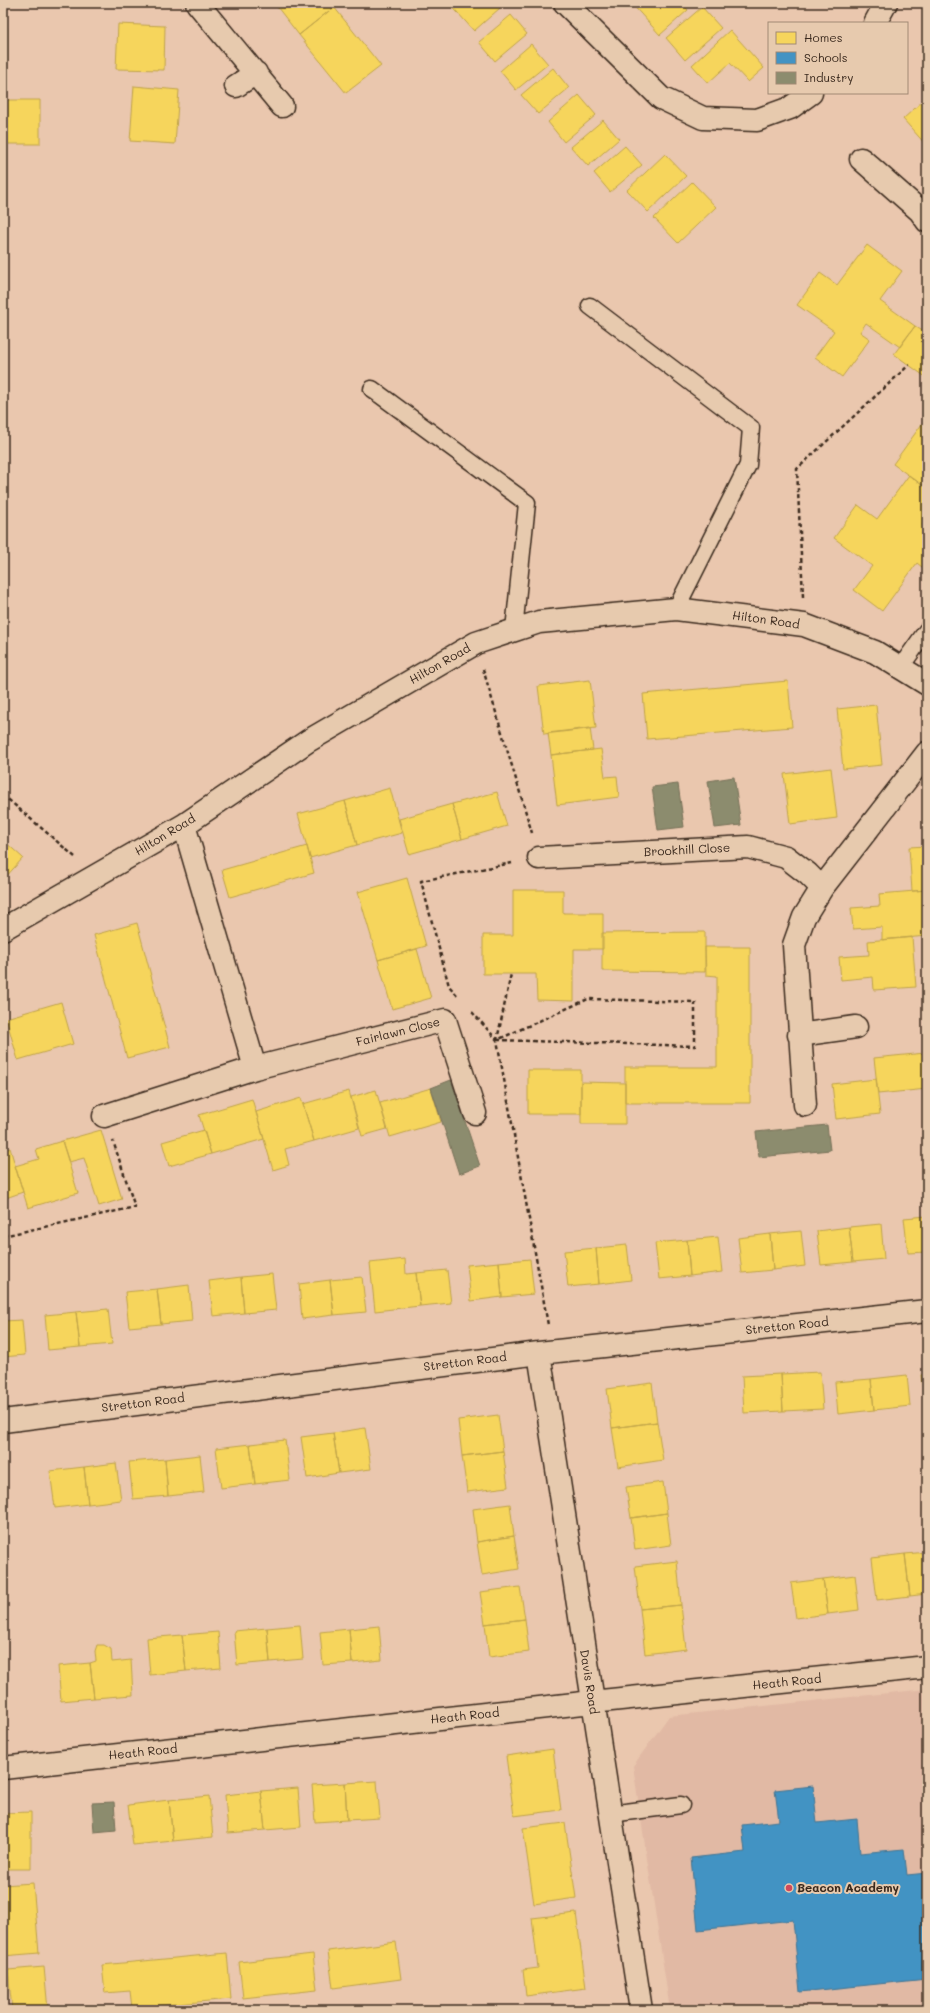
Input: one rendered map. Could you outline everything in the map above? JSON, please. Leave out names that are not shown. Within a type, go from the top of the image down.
[{"type":"street","points":[[197,3],[282,106]]},
{"type":"street","points":[[565,3],[661,98],[703,118],[757,120],[790,108],[810,94]]},
{"type":"street","points":[[876,22],[886,3]]},
{"type":"street","points":[[236,86],[256,73]]},
{"type":"street","points":[[861,159],[924,212]]},
{"type":"street","name":"Hilton Road","points":[[3,929],[184,825],[308,741],[476,643],[539,622],[676,608],[804,625],[875,652],[927,684]]},
{"type":"street","points":[[805,1104],[799,1035],[794,945],[804,918],[822,888],[927,753]]},
{"type":"street","points":[[184,825],[255,1068]]},
{"type":"street","name":"Brookhill Close","points":[[539,858],[748,848],[786,857],[808,874],[822,888]]},
{"type":"street","name":"Fairlawn Close","points":[[104,1116],[255,1068],[445,1020],[475,1113]]},
{"type":"street","points":[[799,1035],[856,1027]]},
{"type":"street","name":"Stretton Road","points":[[3,1421],[546,1352],[927,1311]]},
{"type":"street","name":"Davis Road","points":[[546,1352],[592,1702],[640,2010]]},
{"type":"street","name":"Heath Road","points":[[3,1768],[592,1702],[927,1667]]},
{"type":"lane","points":[[590,306],[751,428],[748,465],[676,608]]},
{"type":"lane","points":[[372,389],[527,503],[514,630]]},
{"type":"lane","points":[[900,668],[927,630]]},
{"type":"lane","points":[[610,1814],[681,1805]]},
{"type":"path","points":[[804,625],[797,469],[909,365]]},
{"type":"path","points":[[460,998],[449,986],[421,881],[539,858],[476,643]]},
{"type":"path","points":[[3,794],[96,876]]},
{"type":"path","points":[[511,974],[497,1040],[546,1352]]},
{"type":"path","points":[[470,1010],[497,1040],[695,1046],[695,1002],[588,999],[497,1040]]},
{"type":"path","points":[[3,1236],[135,1207],[104,1116]]},
{"type":"shaded area","name":"Beacon Academy","points":[[927,1689],[927,2010],[670,2010],[633,1766],[669,1716]]},
{"type":"building: Homes","points":[[3,3],[5,3],[5,17],[3,17]]},
{"type":"building: Homes","points":[[274,3],[331,3],[334,7],[299,35]]},
{"type":"building: Homes","points":[[449,3],[496,3],[500,8],[474,31]]},
{"type":"building: Homes","points":[[631,3],[682,3],[688,10],[660,35]]},
{"type":"building: Homes","points":[[334,7],[381,66],[346,93],[299,35]]},
{"type":"building: Homes","points":[[702,7],[721,28],[685,60],[666,38]]},
{"type":"building: Homes","points":[[511,15],[527,34],[495,61],[479,42]]},
{"type":"building: Homes","points":[[118,24],[165,26],[164,70],[116,69]]},
{"type":"building: Homes","points":[[3,28],[7,28],[7,90],[3,90]]},
{"type":"building: Homes","points":[[730,30],[764,68],[748,82],[730,63],[708,83],[692,65]]},
{"type":"building: Homes","points":[[531,44],[548,64],[516,90],[500,71]]},
{"type":"building: Homes","points":[[553,68],[569,88],[538,114],[521,95]]},
{"type":"building: Homes","points":[[134,86],[179,90],[175,144],[130,141]]},
{"type":"building: Homes","points":[[579,95],[596,115],[564,142],[548,122]]},
{"type":"building: Homes","points":[[925,99],[927,102],[927,146],[903,119]]},
{"type":"building: Homes","points":[[3,100],[40,100],[40,144],[3,144]]},
{"type":"building: Homes","points":[[603,120],[619,139],[588,166],[571,147]]},
{"type":"building: Homes","points":[[625,146],[642,165],[610,192],[594,173]]},
{"type":"building: Homes","points":[[665,154],[686,176],[648,212],[627,190]]},
{"type":"building: Homes","points":[[692,182],[716,207],[678,243],[654,218]]},
{"type":"building: Homes","points":[[867,245],[902,271],[880,301],[915,326],[900,347],[866,323],[860,332],[870,339],[842,377],[815,357],[834,331],[797,305],[820,273],[837,285]]},
{"type":"building: Homes","points":[[915,326],[927,334],[927,378],[894,354]]},
{"type":"building: Homes","points":[[927,417],[927,479],[922,485],[893,464]]},
{"type":"building: Homes","points":[[909,475],[927,489],[927,519],[922,525],[927,528],[927,571],[917,563],[882,611],[854,590],[872,566],[834,538],[858,505],[877,519]]},
{"type":"building: Homes","points":[[590,680],[596,728],[544,734],[538,686]]},
{"type":"building: Homes","points":[[788,681],[792,727],[647,739],[643,694]]},
{"type":"building: Homes","points":[[876,705],[882,765],[843,769],[837,709]]},
{"type":"building: Homes","points":[[590,728],[593,750],[551,755],[548,733]]},
{"type":"building: Homes","points":[[601,749],[605,777],[617,776],[619,797],[557,805],[551,755]]},
{"type":"building: Homes","points":[[831,768],[837,818],[790,824],[784,774]]},
{"type":"building: Homes","points":[[390,788],[402,833],[357,845],[345,801]]},
{"type":"building: Homes","points":[[497,792],[507,826],[462,839],[452,804]]},
{"type":"building: Homes","points":[[345,801],[357,845],[310,858],[298,814]]},
{"type":"building: Homes","points":[[452,804],[462,839],[409,854],[399,819]]},
{"type":"building: Homes","points":[[3,840],[23,858],[3,880]]},
{"type":"building: Homes","points":[[307,846],[314,873],[230,897],[222,870]]},
{"type":"building: Homes","points":[[927,846],[927,890],[912,891],[909,847]]},
{"type":"building: Homes","points":[[407,878],[426,946],[378,960],[358,892]]},
{"type":"building: Homes","points":[[513,890],[563,890],[563,913],[603,913],[603,949],[574,949],[574,1001],[537,1000],[536,974],[483,974],[483,935],[513,935]]},
{"type":"building: Homes","points":[[927,890],[927,936],[882,940],[882,927],[853,929],[851,908],[880,906],[879,894]]},
{"type":"building: Homes","points":[[137,923],[170,1047],[127,1058],[94,935]]},
{"type":"building: Homes","points":[[705,932],[705,972],[602,971],[602,933]]},
{"type":"building: Homes","points":[[912,937],[916,987],[874,990],[873,977],[841,980],[839,957],[869,955],[868,941]]},
{"type":"building: Homes","points":[[705,947],[750,947],[750,1103],[625,1103],[625,1067],[717,1067],[717,976],[706,975]]},
{"type":"building: Homes","points":[[417,949],[431,998],[392,1009],[378,960]]},
{"type":"building: Homes","points":[[61,1002],[73,1044],[18,1060],[6,1018]]},
{"type":"building: Homes","points":[[927,1047],[927,1070],[925,1048]]},
{"type":"building: Homes","points":[[925,1053],[927,1089],[878,1094],[874,1058]]},
{"type":"building: Homes","points":[[528,1070],[581,1070],[581,1114],[528,1114]]},
{"type":"building: Homes","points":[[876,1079],[880,1114],[836,1119],[832,1084]]},
{"type":"building: Homes","points":[[581,1082],[625,1083],[625,1124],[581,1124]]},
{"type":"building: Homes","points":[[431,1088],[441,1122],[390,1137],[380,1103]]},
{"type":"building: Homes","points":[[376,1090],[387,1129],[362,1136],[351,1097]]},
{"type":"building: Homes","points":[[349,1091],[359,1128],[314,1141],[303,1104]]},
{"type":"building: Homes","points":[[301,1098],[314,1141],[285,1149],[289,1165],[273,1170],[256,1112]]},
{"type":"building: Homes","points":[[252,1099],[264,1139],[211,1154],[199,1115]]},
{"type":"building: Homes","points":[[101,1130],[122,1199],[99,1206],[84,1158],[69,1162],[62,1141]]},
{"type":"building: Homes","points":[[204,1130],[211,1154],[169,1166],[162,1142]]},
{"type":"building: Homes","points":[[62,1141],[78,1193],[28,1208],[15,1166],[39,1159],[36,1149]]},
{"type":"building: Homes","points":[[10,1148],[23,1192],[3,1199],[3,1151]]},
{"type":"building: Homes","points":[[927,1216],[927,1252],[908,1253],[904,1218]]},
{"type":"building: Homes","points":[[881,1224],[884,1259],[853,1262],[849,1227]]},
{"type":"building: Homes","points":[[849,1227],[853,1262],[821,1265],[817,1231]]},
{"type":"building: Homes","points":[[801,1231],[805,1266],[773,1270],[770,1234]]},
{"type":"building: Homes","points":[[770,1234],[773,1270],[742,1273],[738,1238]]},
{"type":"building: Homes","points":[[718,1237],[722,1272],[690,1276],[687,1240]]},
{"type":"building: Homes","points":[[687,1240],[690,1276],[659,1279],[655,1243]]},
{"type":"building: Homes","points":[[627,1245],[631,1280],[599,1284],[596,1248]]},
{"type":"building: Homes","points":[[596,1248],[599,1284],[568,1287],[564,1251]]},
{"type":"building: Homes","points":[[405,1259],[406,1274],[416,1273],[420,1306],[375,1311],[370,1263]]},
{"type":"building: Homes","points":[[530,1259],[534,1294],[502,1297],[499,1262]]},
{"type":"building: Homes","points":[[499,1262],[502,1297],[471,1301],[467,1265]]},
{"type":"building: Homes","points":[[447,1270],[451,1303],[420,1306],[416,1273]]},
{"type":"building: Homes","points":[[272,1274],[276,1310],[244,1313],[241,1277]]},
{"type":"building: Homes","points":[[241,1277],[244,1313],[213,1316],[209,1281]]},
{"type":"building: Homes","points":[[362,1277],[366,1312],[334,1315],[330,1280]]},
{"type":"building: Homes","points":[[330,1280],[334,1315],[302,1319],[299,1284]]},
{"type":"building: Homes","points":[[189,1285],[192,1321],[161,1324],[157,1289]]},
{"type":"building: Homes","points":[[157,1289],[161,1324],[129,1327],[125,1292]]},
{"type":"building: Homes","points":[[108,1309],[112,1344],[80,1347],[76,1312]]},
{"type":"building: Homes","points":[[76,1312],[80,1347],[48,1350],[45,1315]]},
{"type":"building: Homes","points":[[22,1320],[25,1355],[3,1357],[3,1321]]},
{"type":"building: Homes","points":[[820,1372],[823,1409],[783,1411],[781,1374]]},
{"type":"building: Homes","points":[[781,1374],[783,1411],[744,1413],[742,1376]]},
{"type":"building: Homes","points":[[927,1374],[927,1405],[925,1406],[921,1375]]},
{"type":"building: Homes","points":[[907,1375],[910,1406],[874,1410],[871,1379]]},
{"type":"building: Homes","points":[[871,1379],[874,1410],[838,1414],[835,1382]]},
{"type":"building: Homes","points":[[652,1383],[657,1422],[612,1428],[607,1389]]},
{"type":"building: Homes","points":[[498,1415],[503,1451],[462,1456],[458,1420]]},
{"type":"building: Homes","points":[[657,1422],[663,1460],[618,1467],[612,1428]]},
{"type":"building: Homes","points":[[365,1428],[371,1469],[339,1473],[333,1433]]},
{"type":"building: Homes","points":[[333,1433],[339,1473],[307,1478],[301,1437]]},
{"type":"building: Homes","points":[[285,1440],[290,1480],[255,1484],[250,1444]]},
{"type":"building: Homes","points":[[250,1444],[255,1484],[221,1488],[216,1448]]},
{"type":"building: Homes","points":[[503,1451],[508,1487],[467,1492],[462,1456]]},
{"type":"building: Homes","points":[[200,1455],[204,1492],[168,1496],[165,1459]]},
{"type":"building: Homes","points":[[165,1459],[168,1496],[133,1499],[129,1462]]},
{"type":"building: Homes","points":[[116,1463],[121,1500],[88,1504],[84,1467]]},
{"type":"building: Homes","points":[[84,1467],[88,1504],[55,1508],[50,1471]]},
{"type":"building: Homes","points":[[663,1482],[667,1513],[631,1518],[626,1487]]},
{"type":"building: Homes","points":[[510,1504],[514,1536],[477,1542],[473,1509]]},
{"type":"building: Homes","points":[[667,1513],[671,1545],[635,1550],[631,1518]]},
{"type":"building: Homes","points":[[514,1536],[519,1569],[482,1575],[477,1542]]},
{"type":"building: Homes","points":[[927,1552],[927,1594],[910,1596],[905,1554]]},
{"type":"building: Homes","points":[[905,1554],[910,1596],[877,1600],[872,1558]]},
{"type":"building: Homes","points":[[677,1561],[681,1605],[640,1609],[635,1566]]},
{"type":"building: Homes","points":[[855,1575],[859,1610],[828,1614],[823,1579]]},
{"type":"building: Homes","points":[[823,1579],[828,1614],[796,1618],[791,1583]]},
{"type":"building: Homes","points":[[520,1587],[525,1619],[485,1624],[480,1592]]},
{"type":"building: Homes","points":[[681,1605],[686,1649],[645,1654],[640,1609]]},
{"type":"building: Homes","points":[[525,1619],[529,1652],[489,1657],[485,1624]]},
{"type":"building: Homes","points":[[300,1625],[303,1659],[270,1662],[267,1628]]},
{"type":"building: Homes","points":[[379,1626],[382,1660],[352,1663],[349,1629]]},
{"type":"building: Homes","points":[[267,1628],[270,1662],[237,1665],[234,1631]]},
{"type":"building: Homes","points":[[349,1629],[352,1663],[323,1665],[320,1632]]},
{"type":"building: Homes","points":[[218,1632],[221,1668],[186,1671],[182,1635]]},
{"type":"building: Homes","points":[[182,1635],[186,1671],[150,1675],[147,1638]]},
{"type":"building: Homes","points":[[97,1645],[104,1645],[111,1649],[112,1662],[131,1660],[133,1695],[94,1698],[90,1663],[96,1661],[95,1651]]},
{"type":"building: Homes","points":[[90,1663],[94,1698],[61,1701],[58,1666]]},
{"type":"building: Homes","points":[[553,1749],[561,1810],[514,1816],[506,1756]]},
{"type":"building: Homes","points":[[377,1781],[380,1818],[347,1820],[345,1783]]},
{"type":"building: Homes","points":[[345,1783],[347,1820],[315,1822],[312,1785]]},
{"type":"building: Homes","points":[[298,1788],[301,1827],[265,1830],[261,1791]]},
{"type":"building: Homes","points":[[261,1791],[265,1830],[228,1833],[225,1795]]},
{"type":"building: Homes","points":[[209,1796],[213,1837],[173,1841],[169,1800]]},
{"type":"building: Homes","points":[[169,1800],[173,1841],[133,1845],[128,1805]]},
{"type":"building: Homes","points":[[31,1812],[31,1869],[3,1869],[3,1813]]},
{"type":"building: Homes","points":[[565,1823],[576,1898],[534,1904],[523,1828]]},
{"type":"building: Homes","points":[[33,1883],[39,1953],[3,1956],[3,1885]]},
{"type":"building: Homes","points":[[576,1913],[586,1988],[526,1996],[523,1970],[538,1968],[532,1918]]},
{"type":"building: Homes","points":[[396,1942],[401,1979],[333,1988],[328,1951]]},
{"type":"building: Homes","points":[[227,1953],[231,1999],[132,2008],[130,1991],[105,1993],[102,1965]]},
{"type":"building: Homes","points":[[313,1954],[317,1990],[243,1998],[239,1962]]},
{"type":"building: Homes","points":[[44,1967],[48,2010],[12,2010],[8,1970]]},
{"type":"building: Schools","points":[[813,1786],[817,1823],[857,1819],[860,1853],[904,1849],[907,1875],[927,1873],[927,1979],[800,1992],[793,1920],[698,1930],[691,1858],[745,1852],[742,1825],[779,1821],[775,1790]]},
{"type":"building: Industry","points":[[734,777],[741,825],[715,828],[708,781]]},
{"type":"building: Industry","points":[[678,784],[684,827],[658,830],[652,787]]},
{"type":"building: Industry","points":[[451,1080],[480,1166],[459,1174],[431,1088]]},
{"type":"building: Industry","points":[[827,1125],[830,1150],[759,1157],[756,1132]]},
{"type":"building: Industry","points":[[114,1802],[116,1830],[94,1832],[92,1803]]},
{"type":"place","name":"Beacon Academy","points":[[789,1888]]}]
